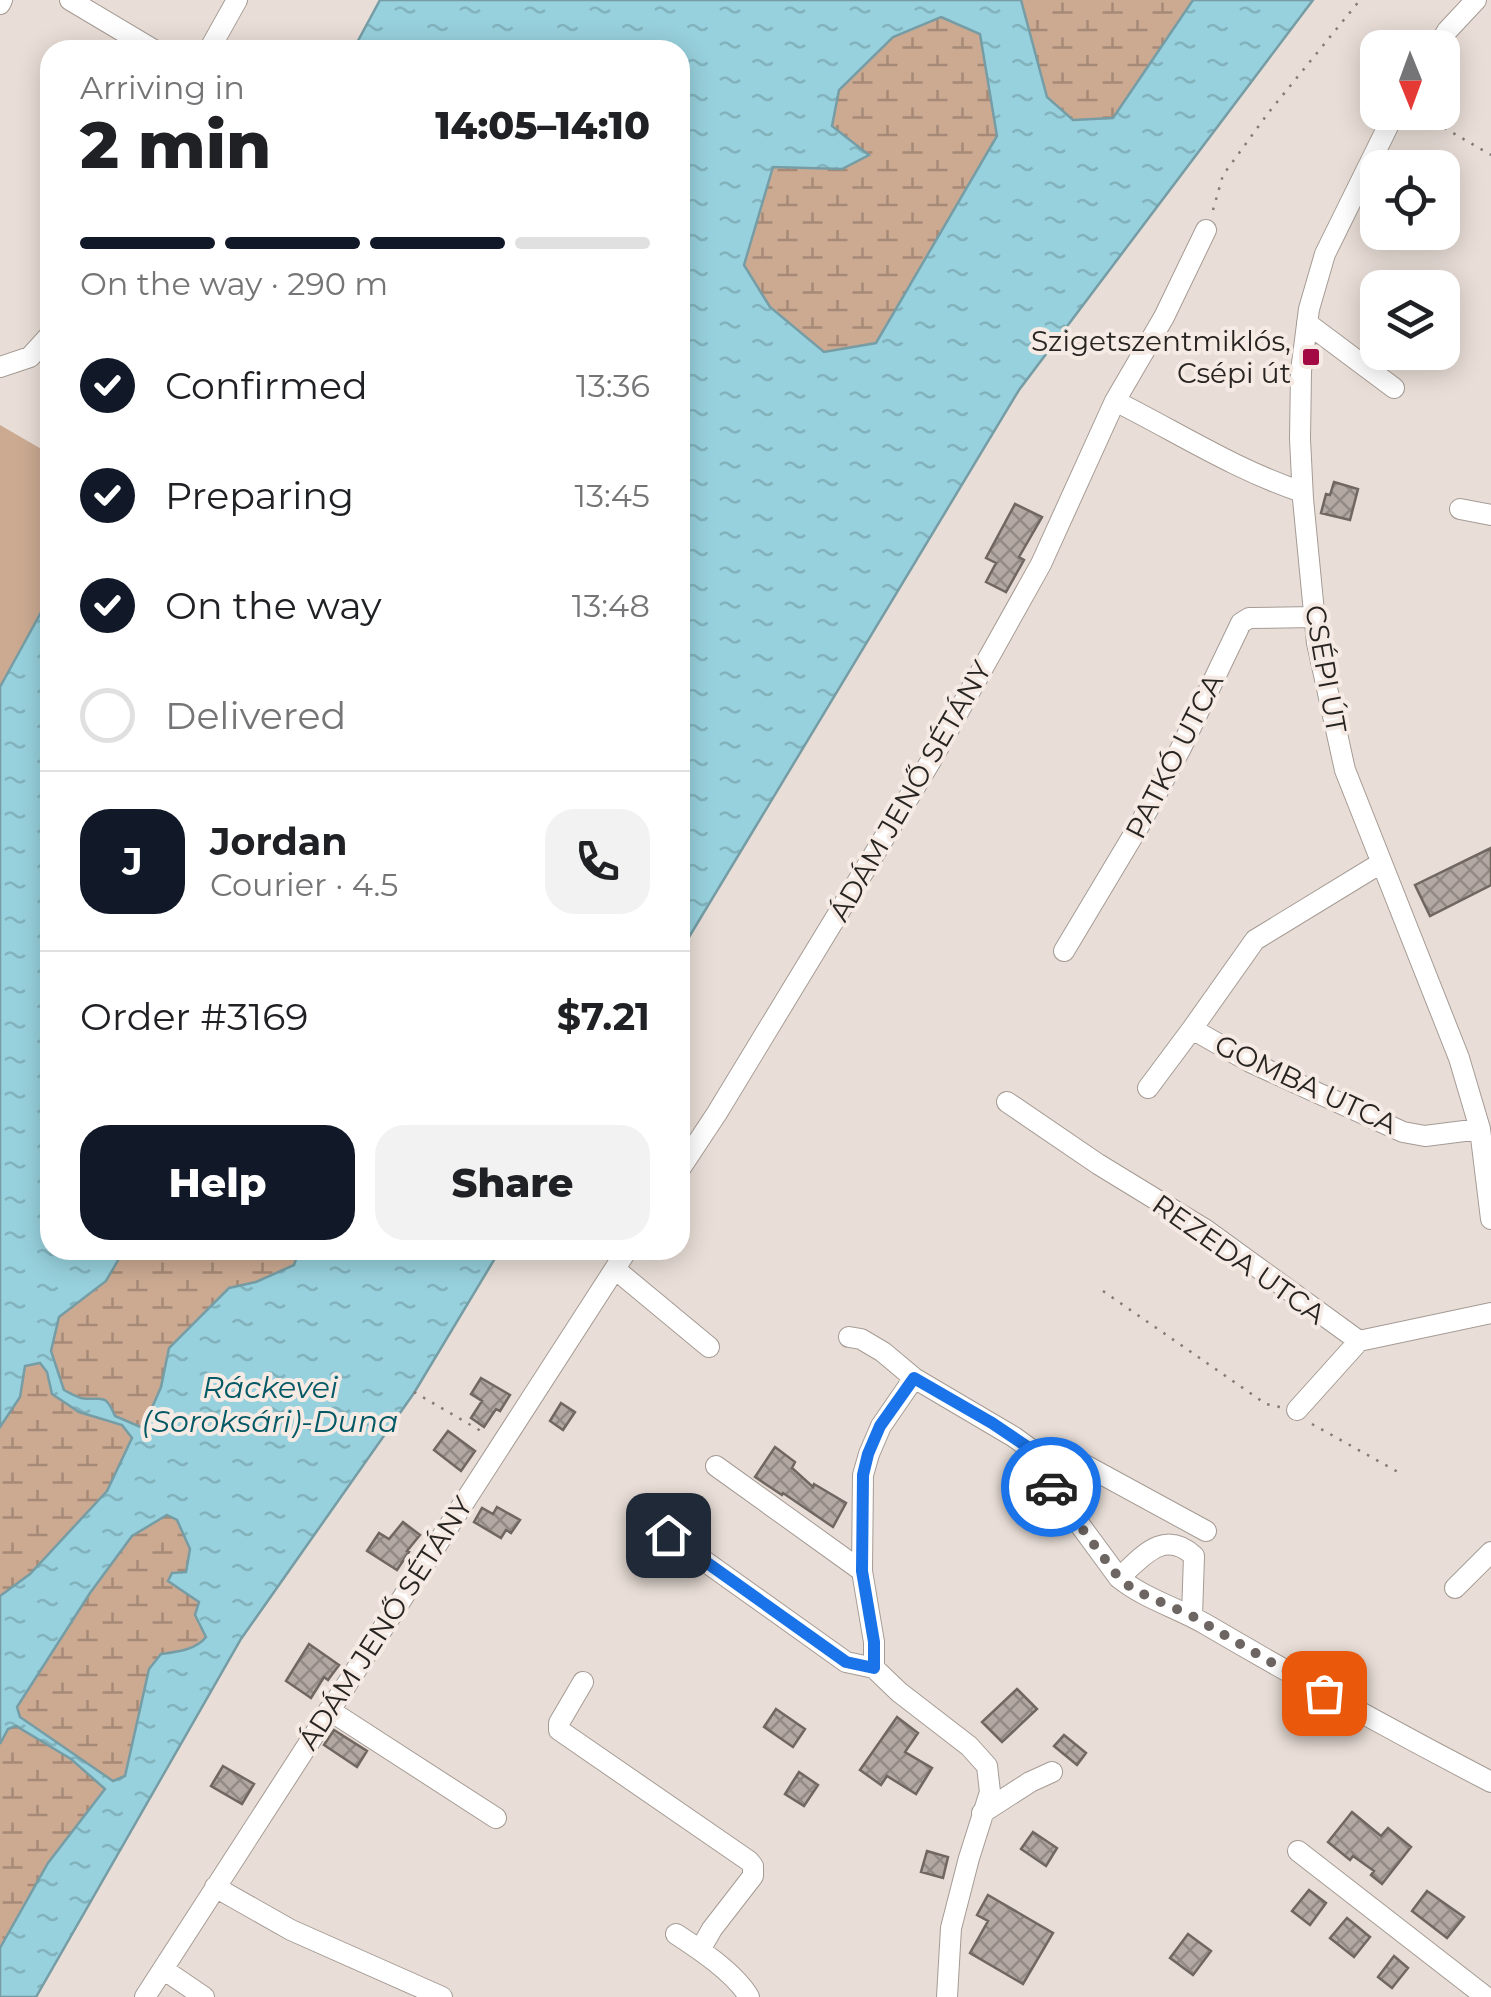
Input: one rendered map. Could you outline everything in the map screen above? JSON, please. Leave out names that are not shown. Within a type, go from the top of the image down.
[{"type":"street","points":[[70,0],[137,40]]},
{"type":"street","points":[[215,40],[237,0]]},
{"type":"street","points":[[1448,30],[1476,0]]},
{"type":"street","name":"CSÉPI ÚT","points":[[1387,130],[1325,254],[1308,323],[1301,370],[1302,492],[1323,675],[1346,770],[1459,1058],[1485,1143],[1491,1219]]},
{"type":"street","name":"ÁDÁM JENŐ SÉTÁNY","points":[[690,1154],[932,759],[1041,564],[1116,401],[1164,317],[1206,230]]},
{"type":"street","points":[[1308,323],[1394,388]]},
{"type":"street","points":[[0,367],[30,356],[40,346]]},
{"type":"street","points":[[1116,401],[1224,458],[1302,492]]},
{"type":"street","points":[[1460,509],[1491,515]]},
{"type":"street","name":"PATKÓ UTCA","points":[[1064,951],[1181,748],[1240,623],[1248,618],[1314,617]]},
{"type":"street","points":[[1148,1088],[1254,940],[1381,863]]},
{"type":"street","name":"GOMBA UTCA","points":[[1192,1030],[1250,1062],[1403,1132],[1485,1143]]},
{"type":"street","name":"REZEDA UTCA","points":[[1007,1102],[1206,1230],[1360,1342]]},
{"type":"street","name":"ÁDÁM JENŐ SÉTÁNY","points":[[144,1997],[620,1260]]},
{"type":"street","points":[[614,1268],[709,1347]]},
{"type":"street","points":[[1297,1410],[1360,1342],[1491,1313]]},
{"type":"street","points":[[849,1338],[883,1352],[914,1378],[1044,1458]]},
{"type":"street","points":[[874,1668],[874,1642],[862,1571],[863,1475],[880,1426],[914,1378]]},
{"type":"street","points":[[1044,1458],[1057,1454],[1072,1458],[1206,1530]]},
{"type":"street","points":[[1044,1458],[1046,1480],[1119,1578],[1134,1590],[1192,1616],[1491,1782]]},
{"type":"street","points":[[716,1466],[862,1571]]},
{"type":"street","points":[[668,1535],[846,1662],[874,1668],[898,1692],[969,1746],[986,1766],[990,1792],[951,1928],[947,1997]]},
{"type":"street","points":[[1119,1578],[1156,1546],[1169,1544],[1189,1550],[1194,1556],[1192,1616]]},
{"type":"street","points":[[1455,1588],[1491,1552]]},
{"type":"street","points":[[582,1682],[559,1730],[752,1866],[753,1876],[700,1950]]},
{"type":"street","points":[[330,1710],[496,1818]]},
{"type":"street","points":[[982,1813],[1052,1772]]},
{"type":"street","points":[[1298,1851],[1486,1997]]},
{"type":"street","points":[[215,1887],[291,1930],[442,1997]]},
{"type":"street","points":[[676,1934],[744,1988],[748,1997]]},
{"type":"street","points":[[163,1969],[204,1997]]},
{"type":"path","points":[[1206,230],[1223,176],[1269,112],[1360,0]]},
{"type":"path","points":[[1449,130],[1491,155]]},
{"type":"path","points":[[1103,1290],[1266,1404],[1297,1410],[1314,1426],[1398,1472]]},
{"type":"path","points":[[414,1392],[501,1442]]},
{"type":"green space","points":[[1021,0],[1193,0],[1113,118],[1073,120],[1047,97]]},
{"type":"green space","points":[[941,17],[980,34],[997,136],[876,343],[824,352],[770,307],[744,265],[774,166],[842,169],[868,154],[832,126],[839,90],[893,36]]},
{"type":"green space","points":[[0,425],[40,448],[40,614],[0,687]]},
{"type":"green space","points":[[118,1260],[296,1260],[295,1265],[256,1282],[229,1288],[169,1348],[161,1387],[143,1428],[115,1416],[109,1402],[81,1398],[64,1390],[51,1351],[59,1316],[106,1281]]},
{"type":"green space","points":[[40,1363],[53,1394],[79,1412],[122,1425],[132,1438],[107,1491],[30,1574],[0,1596],[0,1427],[20,1397],[25,1366]]},
{"type":"green space","points":[[167,1515],[177,1520],[190,1549],[186,1572],[199,1602],[195,1615],[206,1636],[191,1647],[161,1654],[149,1669],[124,1777],[113,1781],[19,1717],[17,1707],[90,1593],[132,1536]]},
{"type":"green space","points":[[16,1726],[71,1759],[105,1789],[48,1863],[0,1948],[0,1744],[8,1729]]},
{"type":"water","points":[[380,0],[1021,0],[1047,97],[1073,120],[1113,118],[1193,0],[1313,0],[1019,390],[690,935],[690,40],[358,40]],"holes":[[[941,17],[980,34],[997,136],[876,343],[824,352],[770,307],[744,265],[773,167],[842,169],[869,155],[832,126],[839,90],[893,37]]]},
{"type":"water","name":"Ráckevei (Soroksári)-Duna","points":[[40,614],[40,1260],[118,1260],[106,1281],[59,1317],[51,1351],[64,1390],[81,1398],[105,1400],[115,1416],[143,1428],[161,1387],[169,1348],[229,1288],[256,1282],[294,1265],[296,1260],[494,1260],[414,1393],[241,1639],[36,1997],[0,1997],[0,1948],[48,1863],[105,1789],[71,1759],[16,1726],[8,1729],[0,1744],[0,1596],[30,1574],[107,1491],[132,1438],[122,1425],[79,1412],[52,1394],[47,1372],[40,1363],[25,1366],[20,1397],[0,1427],[0,687]],"holes":[[[167,1515],[177,1520],[190,1549],[186,1572],[172,1573],[168,1581],[199,1602],[195,1615],[206,1637],[191,1648],[161,1654],[149,1669],[125,1776],[113,1781],[20,1717],[17,1707],[90,1593],[132,1536]]]},
{"type":"building","points":[[1334,482],[1358,489],[1350,520],[1321,513]]},
{"type":"building","points":[[1015,504],[1042,517],[1019,557],[1024,560],[1006,592],[986,582],[996,563],[986,558]]},
{"type":"building","points":[[1491,848],[1491,885],[1430,916],[1415,885]]},
{"type":"building","points":[[481,1378],[510,1395],[484,1427],[471,1418],[482,1401],[471,1394]]},
{"type":"building","points":[[561,1403],[575,1412],[563,1430],[550,1421]]},
{"type":"building","points":[[448,1431],[475,1451],[461,1471],[434,1450]]},
{"type":"building","points":[[775,1447],[795,1462],[792,1468],[813,1487],[814,1484],[846,1503],[833,1527],[755,1477]]},
{"type":"building","points":[[497,1507],[520,1520],[511,1533],[506,1530],[501,1538],[474,1522],[482,1508],[493,1514]]},
{"type":"building","points":[[403,1522],[420,1535],[397,1570],[367,1551],[379,1533],[389,1539]]},
{"type":"building","points":[[309,1644],[339,1665],[328,1680],[324,1677],[311,1698],[286,1681]]},
{"type":"building","points":[[1017,1689],[1037,1709],[1002,1742],[982,1722]]},
{"type":"building","points":[[776,1709],[805,1729],[793,1747],[764,1727]]},
{"type":"building","points":[[897,1717],[918,1733],[905,1752],[932,1768],[916,1794],[887,1776],[881,1785],[860,1770]]},
{"type":"building","points":[[334,1730],[367,1751],[357,1767],[324,1745]]},
{"type":"building","points":[[1064,1735],[1086,1753],[1077,1765],[1054,1746]]},
{"type":"building","points":[[223,1766],[254,1784],[242,1804],[211,1786]]},
{"type":"building","points":[[799,1772],[818,1785],[804,1806],[785,1794]]},
{"type":"building","points":[[1352,1812],[1381,1836],[1388,1828],[1411,1847],[1382,1884],[1371,1875],[1374,1871],[1353,1856],[1350,1860],[1328,1842]]},
{"type":"building","points":[[1033,1832],[1057,1848],[1046,1866],[1021,1849]]},
{"type":"building","points":[[927,1851],[948,1857],[943,1878],[921,1872]]},
{"type":"building","points":[[1309,1890],[1326,1903],[1310,1925],[1292,1911]]},
{"type":"building","points":[[1427,1891],[1464,1917],[1447,1938],[1412,1911]]},
{"type":"building","points":[[988,1895],[1053,1933],[1023,1984],[970,1953],[988,1921],[977,1915]]},
{"type":"building","points":[[1347,1918],[1370,1937],[1354,1957],[1330,1938]]},
{"type":"building","points":[[1188,1934],[1211,1951],[1193,1975],[1170,1958]]},
{"type":"building","points":[[1394,1956],[1408,1968],[1392,1988],[1378,1977]]},
{"type":"way so far","points":[[1051,1487],[1119,1578],[1134,1590],[1192,1616],[1324,1693]]},
{"type":"place","name":"Szigetszentmiklós, Csépi út","points":[[1311,357]]},
{"type":"route","points":[[668,1535],[846,1662],[874,1668],[874,1642],[862,1571],[863,1475],[880,1426],[914,1378],[1044,1458],[1046,1480],[1051,1487]]}]
